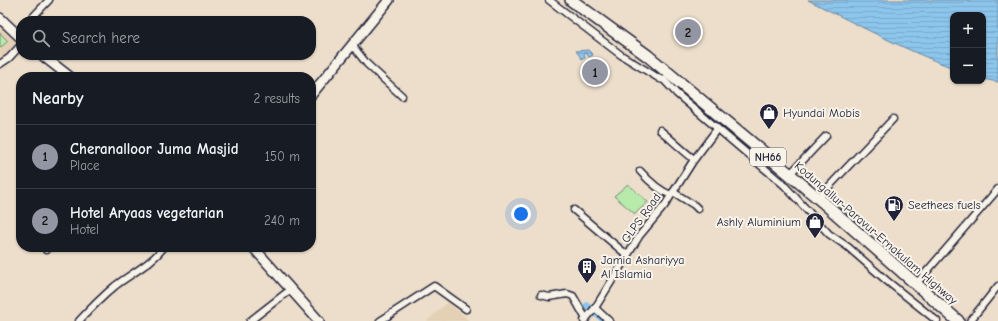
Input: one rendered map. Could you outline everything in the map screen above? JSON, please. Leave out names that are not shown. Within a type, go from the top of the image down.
[{"type":"highway","name":"Kodungallur-Paravur-Ernakulam Highway","points":[[571,0],[648,56],[818,198],[958,321]]},
{"type":"main road","points":[[316,89],[390,0]]},
{"type":"main road","points":[[0,18],[16,31]]},
{"type":"main road","points":[[48,60],[64,72]]},
{"type":"main road","points":[[258,252],[319,321]]},
{"type":"street","points":[[34,16],[49,0]]},
{"type":"street","points":[[549,0],[621,55],[664,80],[677,94],[784,185],[829,234],[848,247],[937,321]]},
{"type":"street","points":[[352,45],[367,64],[402,96]]},
{"type":"street","points":[[0,64],[9,58],[16,50]]},
{"type":"street","points":[[818,198],[893,118]]},
{"type":"street","name":"GLPS Road","points":[[585,320],[593,310],[640,235],[665,205],[694,159],[717,129]]},
{"type":"street","points":[[660,130],[668,136],[676,146],[694,159]]},
{"type":"street","points":[[789,175],[826,136]]},
{"type":"street","points":[[640,171],[659,188],[694,204],[698,209]]},
{"type":"street","points":[[916,284],[998,190]]},
{"type":"street","points":[[574,210],[627,256]]},
{"type":"street","points":[[79,321],[94,305],[116,286],[146,265],[159,252]]},
{"type":"street","points":[[380,321],[434,286],[466,309]]},
{"type":"street","points":[[970,321],[998,286]]},
{"type":"street","points":[[250,321],[291,289]]},
{"type":"street","points":[[541,295],[549,297],[570,294],[577,301],[585,320]]},
{"type":"street","points":[[593,310],[609,321]]},
{"type":"shaded area","points":[[0,23],[16,37],[16,46],[7,57],[0,62]]},
{"type":"shaded area","points":[[448,302],[469,321],[427,321]]},
{"type":"green space","points":[[0,33],[8,41],[0,48]]},
{"type":"green space","points":[[628,184],[648,202],[635,214],[614,196]]},
{"type":"water","points":[[808,0],[998,0],[998,82],[986,80],[986,12],[950,12],[950,67],[934,61]]},
{"type":"water","points":[[588,50],[593,55],[589,57],[586,53],[584,54],[585,58],[582,59],[576,51]]},
{"type":"waterway","points":[[587,306],[604,320]]},
{"type":"place","name":"Hotel Aryaas vegetarian","points":[[688,32]]},
{"type":"place","name":"Cheranalloor Juma Masjid","points":[[595,72]]},
{"type":"place","name":"Hyundai Mobis","points":[[769,130]]},
{"type":"place","name":"Seethees fuels","points":[[894,222]]},
{"type":"place","name":"Ashly Aluminium","points":[[815,239]]},
{"type":"place","name":"Jamia Ashariyya Al Islamia","points":[[587,284]]}]
